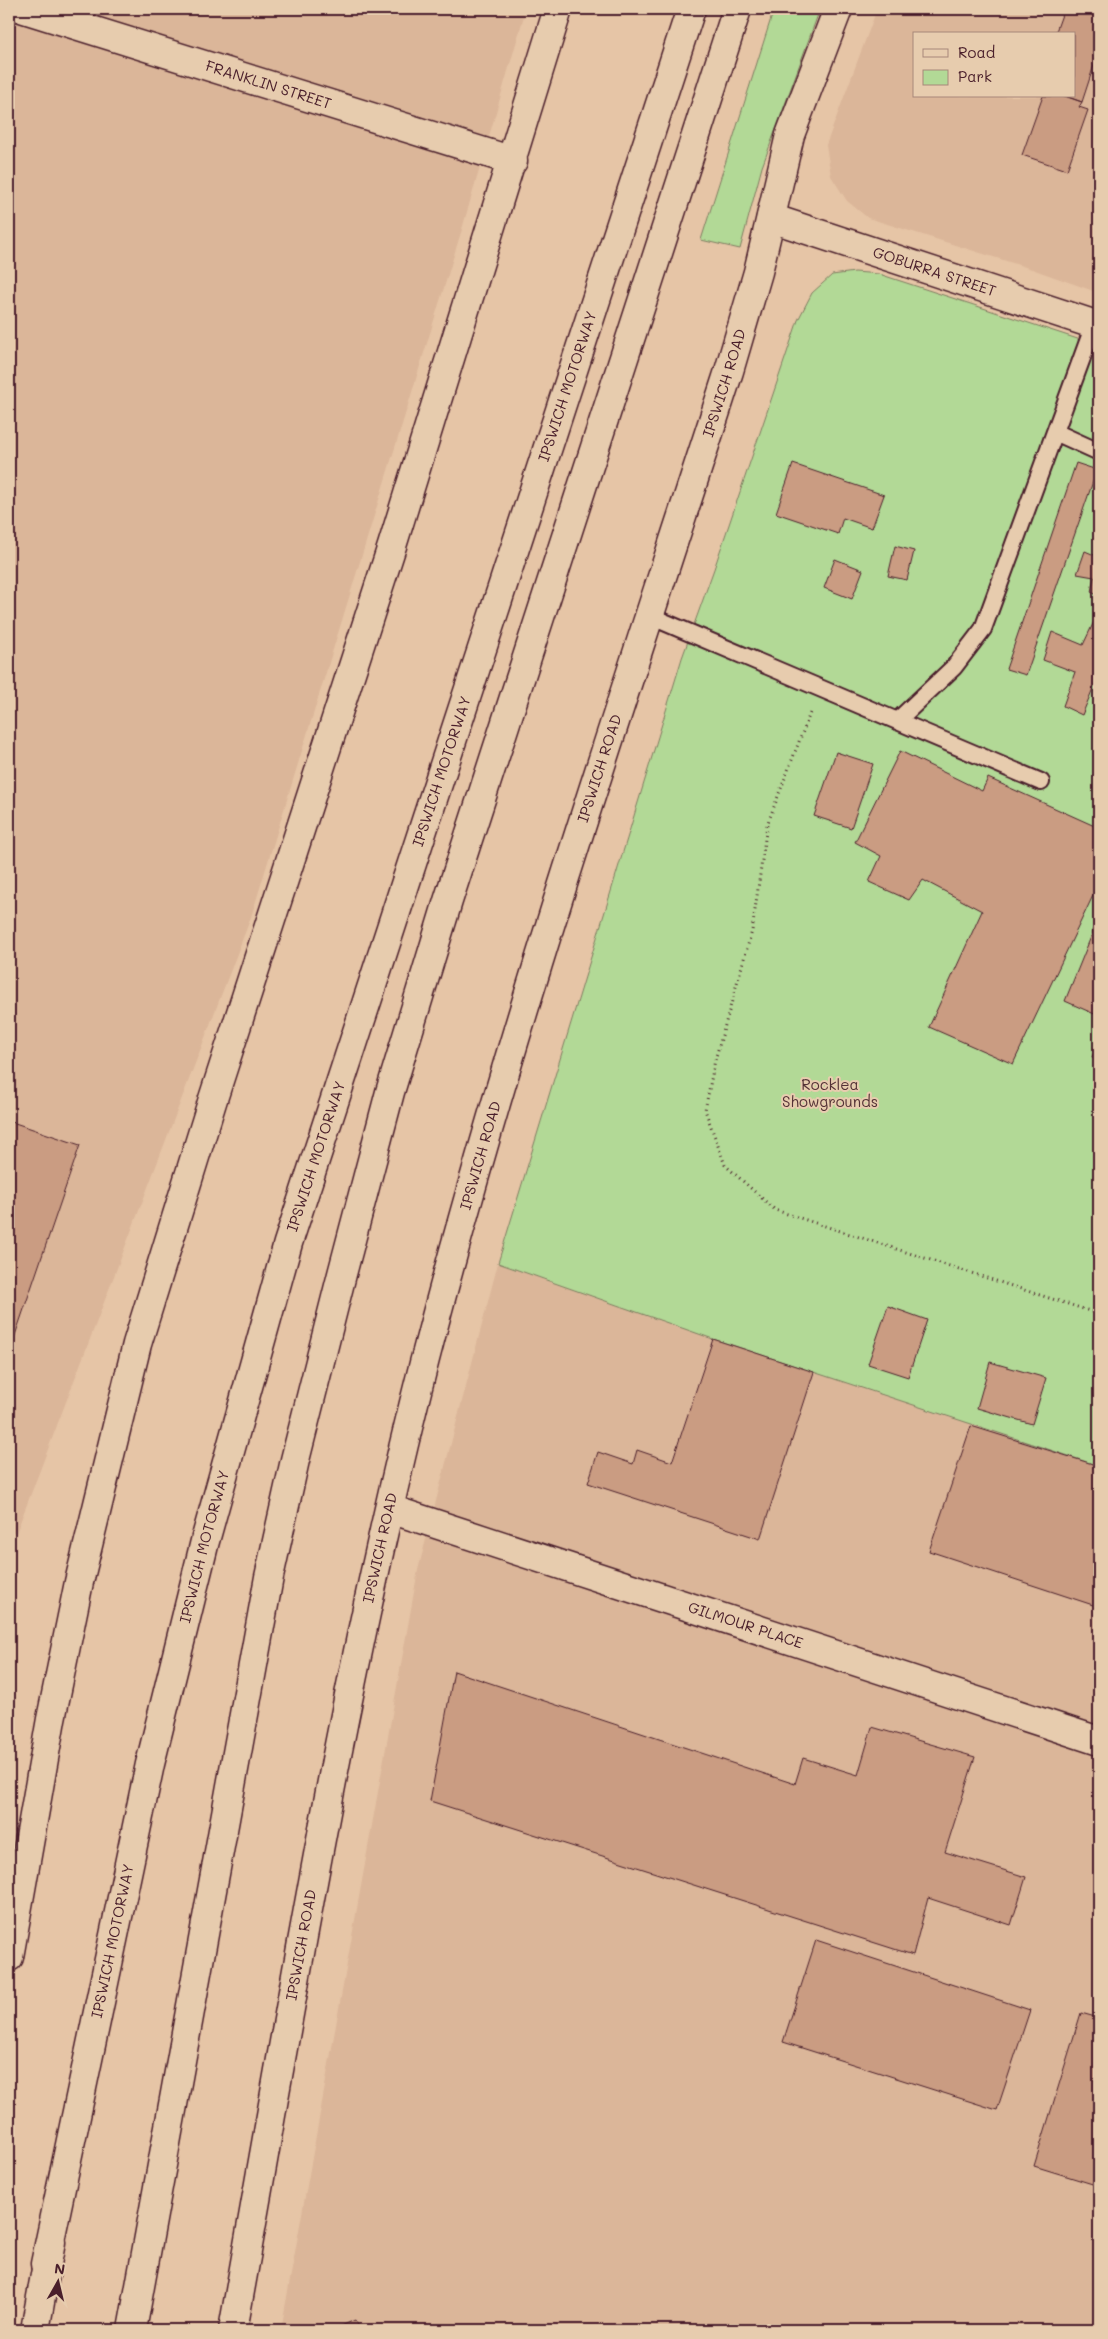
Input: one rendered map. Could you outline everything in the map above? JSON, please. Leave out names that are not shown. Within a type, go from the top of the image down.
[{"type":"main road","name":"FRANKLIN STREET","points":[[24,9],[513,161]]},
{"type":"main road","points":[[9,1957],[79,1582],[137,1344],[212,1102],[282,890],[513,161],[558,9]]},
{"type":"main road","name":"IPSWICH MOTORWAY","points":[[35,2330],[51,2242],[150,1764],[250,1376],[292,1234],[691,9]]},
{"type":"main road","points":[[132,2330],[270,1577],[295,1460],[342,1274],[390,1092],[446,910],[737,9]]},
{"type":"main road","name":"IPSWICH ROAD","points":[[233,2330],[335,1757],[425,1359],[465,1208],[510,1053],[729,371],[771,218],[790,135],[838,9]]},
{"type":"main road","name":"GOBURRA STREET","points":[[771,218],[1097,325]]},
{"type":"main road","name":"GILMOUR PLACE","points":[[390,1509],[1099,1741]]},
{"type":"main road","points":[[25,2330],[51,2242]]},
{"type":"lane","points":[[897,721],[954,667],[983,629],[1055,432],[1097,325]]},
{"type":"lane","points":[[1055,432],[1099,452]]},
{"type":"lane","points":[[650,616],[1041,782]]},
{"type":"path","points":[[820,688],[766,825],[752,931],[715,1060],[705,1110],[725,1165],[775,1210],[1099,1314]]},
{"type":"shaded area","points":[[9,9],[526,9],[462,229],[251,917],[16,1533],[9,1531]]},
{"type":"shaded area","points":[[877,9],[1099,9],[1099,293],[1032,269],[868,218],[847,201],[831,176],[826,145]]},
{"type":"shaded area","points":[[498,1263],[713,1339],[1099,1466],[1099,2330],[281,2330],[418,1570]]},
{"type":"green space","points":[[774,9],[820,9],[762,167],[740,249],[701,240]]},
{"type":"green space","name":"Rocklea Showgrounds","points":[[855,272],[879,274],[1099,346],[1099,1466],[713,1339],[498,1263],[682,658],[798,320],[812,293],[832,275]]},
{"type":"building","points":[[1064,9],[1099,9],[1099,50],[1082,102],[1071,98],[1076,98],[1076,32],[1056,32]]},
{"type":"building","points":[[1042,98],[1071,98],[1082,102],[1079,107],[1088,110],[1067,170],[1022,155]]},
{"type":"building","points":[[1076,463],[1097,470],[1026,675],[1006,669]]},
{"type":"building","points":[[793,464],[884,495],[872,528],[843,518],[838,534],[776,513]]},
{"type":"building","points":[[895,546],[914,551],[907,580],[888,576]]},
{"type":"building","points":[[1085,551],[1099,557],[1099,596],[1091,592],[1094,577],[1077,574]]},
{"type":"building","points":[[835,559],[863,570],[852,599],[824,588]]},
{"type":"building","points":[[1099,611],[1099,674],[1082,715],[1063,706],[1075,672],[1043,660],[1052,632],[1083,645]]},
{"type":"building","points":[[900,751],[982,791],[988,778],[1099,828],[1099,883],[1013,1064],[929,1027],[982,911],[923,880],[909,900],[869,882],[881,856],[855,842]]},
{"type":"building","points":[[836,752],[873,764],[851,828],[814,816]]},
{"type":"building","points":[[1099,917],[1099,1016],[1065,1001]]},
{"type":"building","points":[[1099,1039],[1099,1060],[1092,1057]]},
{"type":"building","points":[[9,1121],[80,1145],[9,1353]]},
{"type":"building","points":[[888,1306],[927,1320],[908,1377],[868,1364]]},
{"type":"building","points":[[713,1339],[814,1372],[760,1539],[588,1483],[598,1452],[633,1464],[637,1450],[672,1462]]},
{"type":"building","points":[[990,1362],[1046,1378],[1032,1424],[977,1408]]},
{"type":"building","points":[[971,1426],[1099,1466],[1099,1607],[929,1551]]},
{"type":"building","points":[[454,1671],[795,1784],[803,1758],[858,1775],[872,1727],[975,1757],[945,1852],[1026,1877],[1011,1925],[928,1898],[913,1955],[430,1801]]},
{"type":"building","points":[[816,1940],[1030,2010],[997,2110],[783,2042]]},
{"type":"building","points":[[1081,2013],[1099,2018],[1099,2186],[1034,2166]]},
{"type":"building","points":[[355,2320],[361,2330],[341,2330],[339,2327]]}]
